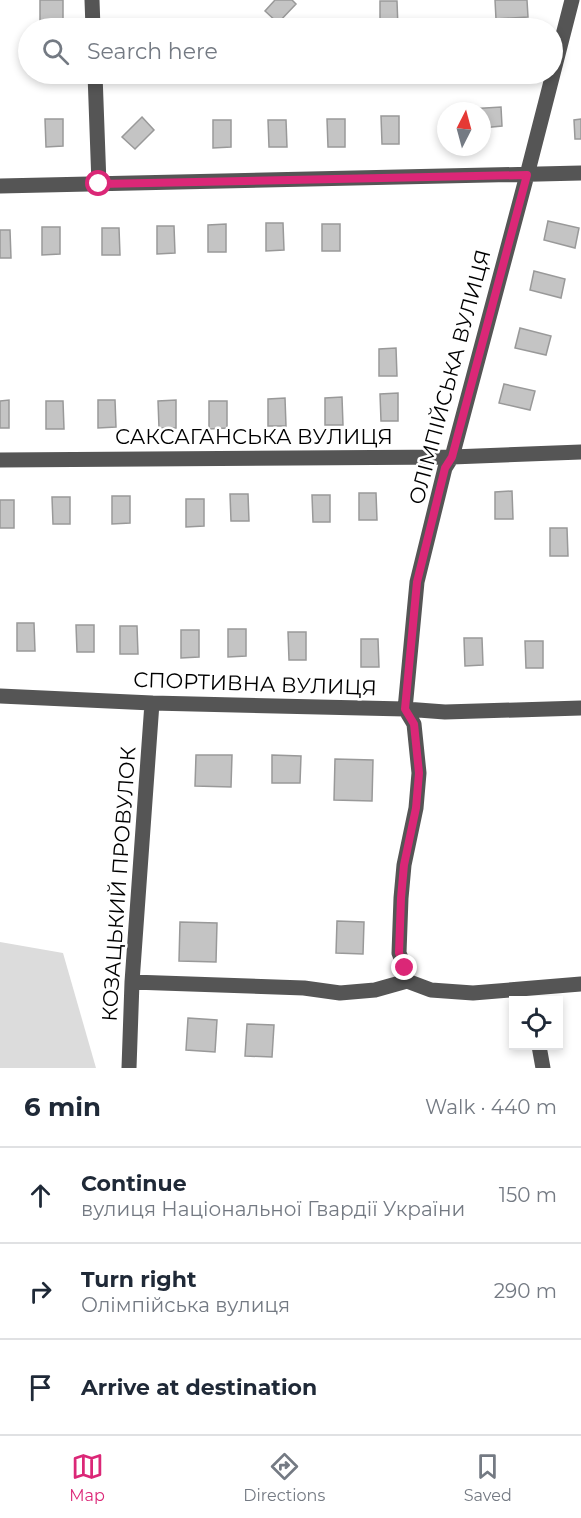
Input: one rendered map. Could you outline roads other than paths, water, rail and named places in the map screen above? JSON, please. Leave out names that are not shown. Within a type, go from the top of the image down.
[{"type":"street","points":[[92,0],[93,18]]},
{"type":"street","name":"ОЛІМПІЙСЬКА ВУЛИЦЯ","points":[[563,35],[572,0]]},
{"type":"street","points":[[94,84],[99,184]]},
{"type":"street","name":"ОЛІМПІЙСЬКА ВУЛИЦЯ","points":[[407,981],[399,953],[401,898],[404,865],[416,808],[419,773],[414,724],[405,709],[417,582],[445,468],[452,457],[550,84]]},
{"type":"street","points":[[0,186],[581,173]]},
{"type":"street","name":"САКСАГАНСЬКА ВУЛИЦЯ","points":[[0,460],[452,457],[581,452]]},
{"type":"street","name":"СПОРТИВНА ВУЛИЦЯ","points":[[0,696],[445,712],[581,708]]},
{"type":"street","name":"КОЗАЦЬКИЙ ПРОВУЛОК","points":[[129,1068],[132,982],[152,703]]},
{"type":"street","points":[[132,982],[304,988],[340,993],[375,990],[407,981],[431,990],[519,995],[532,987],[581,984]]},
{"type":"street","points":[[540,1050],[543,1068]]}]
